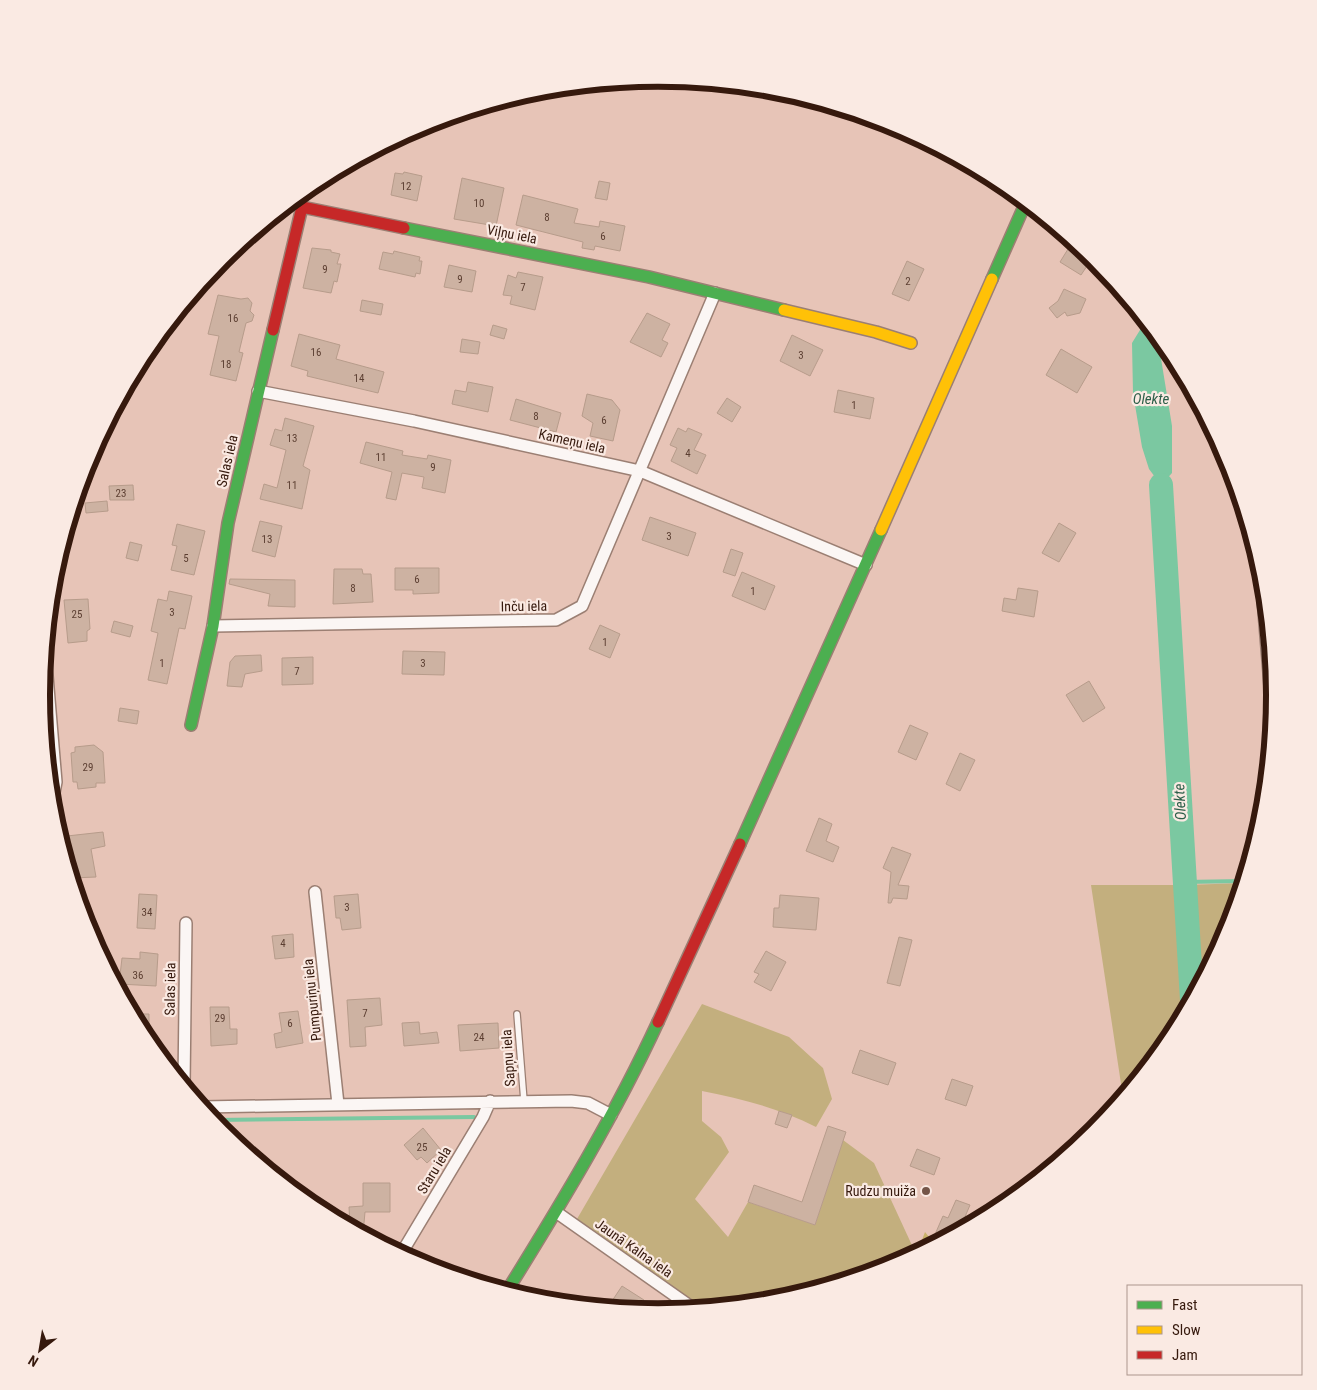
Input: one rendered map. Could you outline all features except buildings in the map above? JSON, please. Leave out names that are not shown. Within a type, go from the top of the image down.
[{"type":"main road","name":"Viļņu iela","points":[[302,207],[715,292],[911,343]]},
{"type":"main road","name":"Salas iela","points":[[191,725],[212,626],[228,523],[302,207]]},
{"type":"main road","points":[[511,1285],[556,1212],[638,1066],[683,971],[866,565],[1023,208]]},
{"type":"street","name":"Inču iela","points":[[212,626],[556,620],[582,606],[715,292]]},
{"type":"street","name":"Kameņu iela","points":[[258,390],[414,421],[640,472],[866,565]]},
{"type":"street","points":[[51,718],[56,778]]},
{"type":"street","name":"Pumpuriņu iela","points":[[315,892],[338,1104]]},
{"type":"street","name":"Salas iela","points":[[184,1075],[186,923]]},
{"type":"street","points":[[211,1107],[524,1100],[588,1103],[611,1115]]},
{"type":"street","name":"Staru iela","points":[[405,1248],[490,1101]]},
{"type":"street","name":"Jaunā Kalna iela","points":[[556,1212],[685,1303]]},
{"type":"lane","name":"Sapņu iela","points":[[517,1014],[524,1100]]},
{"type":"shaded area","points":[[1237,883],[1221,928],[1199,974],[1187,885]]},
{"type":"shaded area","points":[[1091,885],[1180,885],[1187,995],[1164,1033],[1122,1089]]},
{"type":"shaded area","points":[[702,1004],[789,1037],[823,1068],[832,1099],[816,1127],[788,1114],[760,1105],[702,1091],[702,1121],[721,1137],[729,1152],[695,1199],[728,1237],[748,1202],[815,1225],[843,1140],[874,1163],[913,1247],[854,1271],[816,1283],[777,1292],[694,1302],[577,1219]]},
{"type":"shaded area","points":[[925,1232],[931,1239],[920,1244]]},
{"type":"water","name":"Olekte","points":[[1139,323],[1160,351],[1172,426],[1172,473],[1161,485],[1149,469],[1142,447],[1133,393],[1132,343],[1140,330]]},
{"type":"waterway","name":"Olekte","points":[[1161,485],[1191,987]]},
{"type":"waterway","points":[[1184,882],[1238,881]]},
{"type":"waterway","points":[[223,1120],[474,1117]]},
{"type":"traffic: fast","points":[[992,279],[1023,208]]},
{"type":"traffic: fast","points":[[404,228],[649,277],[784,310]]},
{"type":"traffic: fast","points":[[191,725],[213,626],[228,523],[273,330]]},
{"type":"traffic: fast","points":[[740,844],[881,530]]},
{"type":"traffic: fast","points":[[511,1285],[606,1125],[658,1022]]},
{"type":"traffic: slow","points":[[881,530],[992,279]]},
{"type":"traffic: slow","points":[[784,310],[876,332],[911,343]]},
{"type":"traffic: jam","points":[[273,330],[302,207],[404,228]]},
{"type":"traffic: jam","points":[[658,1022],[740,844]]},
{"type":"place","name":"Rudzu muiža","points":[[926,1191]]}]
